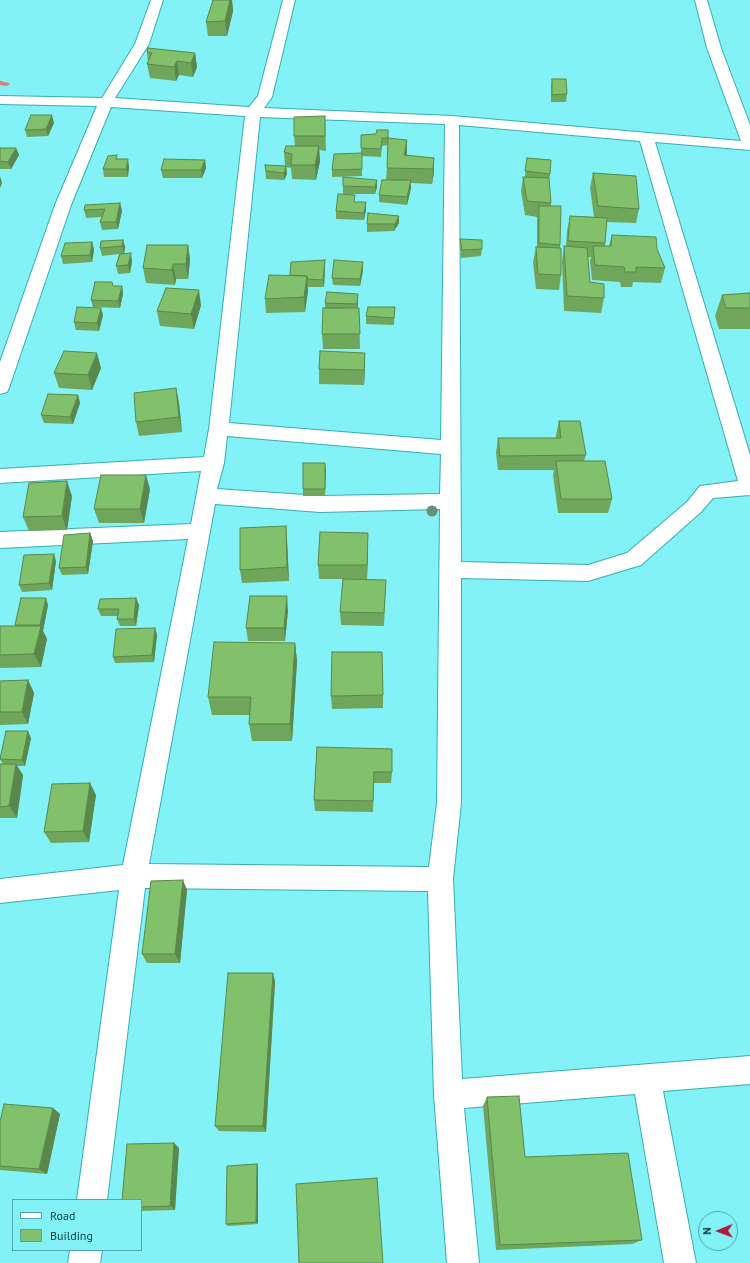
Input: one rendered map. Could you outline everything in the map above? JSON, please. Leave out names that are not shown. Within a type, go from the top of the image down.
[{"type":"street","points":[[0,388],[63,205],[106,102],[142,44],[157,0]]},
{"type":"street","points":[[92,1199],[134,876],[220,429],[253,112],[265,97],[289,0]]},
{"type":"street","points":[[0,100],[106,102],[452,126],[567,137],[750,145],[714,48],[701,0]]},
{"type":"street","points":[[452,126],[449,803],[440,879],[448,1095],[463,1263]]},
{"type":"street","points":[[460,570],[588,573],[634,559],[694,507],[707,491],[750,488],[647,140]]},
{"type":"street","points":[[220,429],[450,448]]},
{"type":"street","points":[[0,476],[214,463]]},
{"type":"street","points":[[207,496],[320,504],[450,501]]},
{"type":"street","points":[[0,540],[200,531]]},
{"type":"street","points":[[0,891],[134,876],[440,879]]},
{"type":"street","points":[[448,1095],[750,1070]]},
{"type":"street","points":[[646,1078],[680,1263]]},
{"type":"street","points":[[84,1263],[86,1251]]},
{"type":"building","points":[[213,0],[230,0],[225,21],[206,22]]},
{"type":"building","points":[[148,48],[195,53],[191,63],[177,61],[174,67],[147,64],[152,53],[147,52]]},
{"type":"building","points":[[552,79],[566,79],[567,94],[552,95]]},
{"type":"building","points":[[31,115],[52,115],[46,129],[25,130]]},
{"type":"building","points":[[325,116],[325,136],[294,136],[294,117]]},
{"type":"building","points":[[377,130],[388,130],[388,138],[382,138],[381,149],[361,148],[361,135],[376,134]]},
{"type":"building","points":[[388,138],[407,140],[404,155],[434,158],[433,169],[387,168]]},
{"type":"building","points":[[286,146],[319,146],[315,165],[291,165],[292,154],[284,152]]},
{"type":"building","points":[[0,148],[16,148],[8,162],[0,161]]},
{"type":"building","points":[[362,153],[362,169],[332,170],[334,154]]},
{"type":"building","points":[[117,155],[116,159],[128,159],[126,169],[103,169],[108,156]]},
{"type":"building","points":[[527,158],[551,160],[550,174],[525,171]]},
{"type":"building","points":[[164,159],[205,160],[201,170],[161,170]]},
{"type":"building","points":[[265,165],[286,166],[284,173],[266,171]]},
{"type":"building","points":[[593,173],[636,176],[639,209],[598,206]]},
{"type":"building","points":[[343,177],[377,180],[375,187],[343,186]]},
{"type":"building","points":[[523,177],[549,178],[551,203],[527,201]]},
{"type":"building","points":[[382,180],[411,180],[407,197],[379,195]]},
{"type":"building","points":[[338,194],[355,195],[354,202],[366,202],[364,213],[336,211]]},
{"type":"building","points":[[120,203],[116,222],[100,222],[105,209],[84,210],[85,205]]},
{"type":"building","points":[[539,206],[561,206],[560,245],[539,243]]},
{"type":"building","points":[[368,213],[399,216],[395,224],[367,224]]},
{"type":"building","points":[[570,216],[607,218],[605,243],[568,241]]},
{"type":"building","points":[[612,235],[656,237],[657,249],[665,268],[636,267],[636,272],[625,272],[624,267],[595,265],[593,246],[611,246]]},
{"type":"building","points":[[460,239],[482,240],[482,249],[462,250]]},
{"type":"building","points":[[123,240],[122,246],[100,248],[101,241]]},
{"type":"building","points":[[92,242],[90,255],[61,256],[65,243]]},
{"type":"building","points":[[147,245],[188,245],[186,264],[173,264],[172,270],[143,268]]},
{"type":"building","points":[[564,246],[587,248],[590,282],[604,284],[604,298],[567,296]]},
{"type":"building","points":[[536,247],[561,248],[561,275],[538,274]]},
{"type":"building","points":[[131,253],[128,265],[116,266],[120,254]]},
{"type":"building","points":[[325,260],[323,280],[307,279],[307,276],[290,275],[291,262]]},
{"type":"building","points":[[334,260],[363,262],[360,279],[332,278]]},
{"type":"building","points":[[269,275],[307,276],[304,297],[265,299]]},
{"type":"building","points":[[95,282],[112,282],[113,286],[122,286],[118,301],[91,300]]},
{"type":"building","points":[[166,288],[199,290],[191,314],[157,311]]},
{"type":"building","points":[[327,292],[358,294],[357,304],[325,303]]},
{"type":"building","points":[[750,293],[750,308],[726,308],[722,295]]},
{"type":"building","points":[[77,307],[101,308],[97,323],[74,322]]},
{"type":"building","points":[[368,307],[395,307],[394,318],[366,316]]},
{"type":"building","points":[[323,308],[359,308],[360,334],[322,334]]},
{"type":"building","points":[[64,351],[97,353],[88,375],[54,373]]},
{"type":"building","points":[[320,351],[365,353],[364,370],[319,369]]},
{"type":"building","points":[[176,388],[179,417],[136,422],[134,393]]},
{"type":"building","points":[[48,394],[78,395],[70,417],[41,415]]},
{"type":"building","points":[[559,421],[580,421],[586,455],[500,456],[498,438],[561,438]]},
{"type":"building","points":[[556,461],[605,461],[612,499],[561,499]]},
{"type":"building","points":[[303,463],[325,463],[325,489],[303,489]]},
{"type":"building","points":[[101,475],[146,475],[140,509],[94,509]]},
{"type":"building","points":[[67,481],[62,516],[23,517],[29,483]]},
{"type":"building","points":[[286,526],[287,567],[240,570],[240,528]]},
{"type":"building","points":[[320,532],[368,533],[367,565],[318,565]]},
{"type":"building","points":[[90,533],[86,567],[59,568],[64,535]]},
{"type":"building","points":[[54,554],[49,583],[19,585],[24,555]]},
{"type":"building","points":[[343,579],[386,580],[384,613],[340,612]]},
{"type":"building","points":[[250,596],[287,596],[284,628],[246,628]]},
{"type":"building","points":[[21,598],[46,598],[40,625],[15,625]]},
{"type":"building","points":[[136,598],[134,619],[117,619],[119,609],[98,609],[100,599]]},
{"type":"building","points":[[0,626],[41,626],[34,654],[0,655]]},
{"type":"building","points":[[155,628],[152,655],[113,657],[116,629]]},
{"type":"building","points":[[214,642],[295,643],[290,724],[249,724],[251,697],[208,697]]},
{"type":"building","points":[[332,652],[382,652],[383,695],[331,696]]},
{"type":"building","points":[[28,680],[22,712],[0,712],[0,681]]},
{"type":"building","points":[[6,731],[28,731],[22,760],[0,759]]},
{"type":"building","points":[[317,747],[392,749],[392,772],[374,772],[373,801],[314,800]]},
{"type":"building","points":[[0,764],[16,764],[9,806],[0,807]]},
{"type":"building","points":[[90,783],[83,831],[44,832],[52,784]]},
{"type":"building","points":[[183,880],[175,954],[142,954],[151,881]]},
{"type":"building","points":[[228,973],[273,973],[263,1126],[215,1126]]},
{"type":"building","points":[[519,1096],[525,1157],[628,1153],[642,1240],[500,1245],[487,1097]]},
{"type":"building","points":[[4,1104],[53,1108],[39,1169],[0,1166],[0,1122]]},
{"type":"building","points":[[174,1143],[170,1206],[142,1207],[142,1199],[122,1199],[127,1144]]},
{"type":"building","points":[[257,1164],[256,1222],[226,1224],[227,1166]]},
{"type":"building","points":[[377,1178],[383,1263],[299,1263],[296,1184]]},
{"type":"waterway","points":[[0,83],[7,84]]}]
